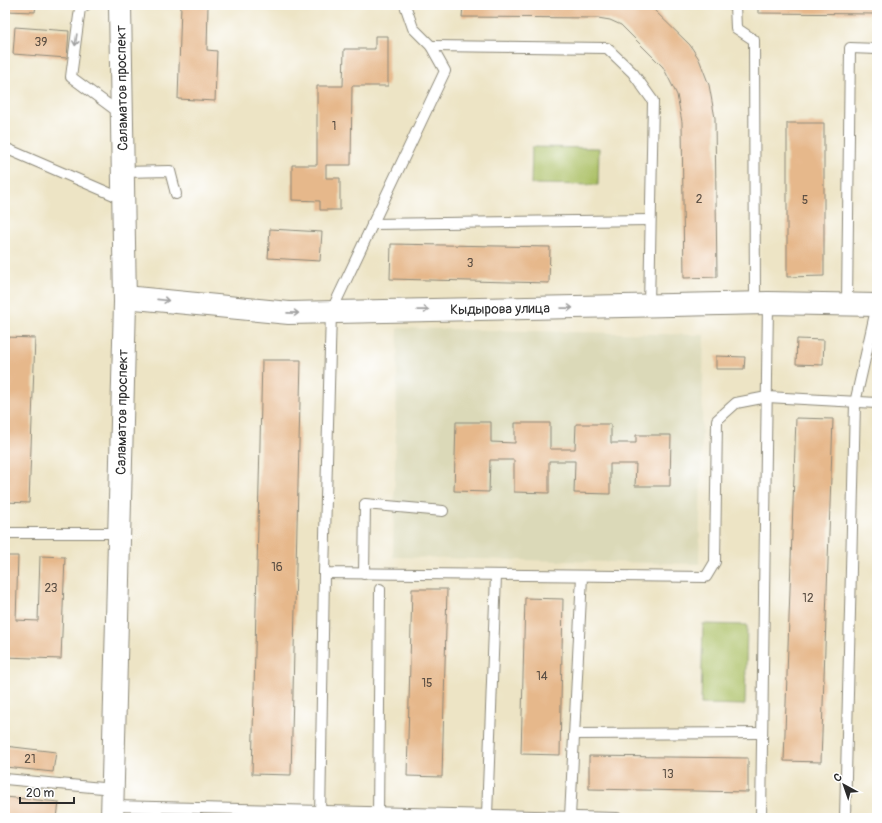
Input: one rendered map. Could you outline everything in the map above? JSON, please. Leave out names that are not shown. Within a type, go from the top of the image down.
[{"type":"street","name":"Саламатов проспект","points":[[113,804],[125,296],[120,5]]},
{"type":"street","name":"Кыдырова улица","points":[[125,296],[290,313],[761,303],[877,305]]},
{"type":"lane","points":[[86,5],[80,8],[71,77],[122,114]]},
{"type":"lane","points":[[320,815],[324,573],[331,312],[445,71],[431,46],[414,28],[405,5]]},
{"type":"lane","points":[[735,5],[736,28],[754,40],[761,303],[767,397],[761,818]]},
{"type":"lane","points":[[431,46],[607,48],[632,73],[653,101],[649,306]]},
{"type":"lane","points":[[847,304],[850,48],[877,49]]},
{"type":"lane","points":[[5,148],[123,199]]},
{"type":"lane","points":[[123,172],[170,171],[176,194]]},
{"type":"lane","points":[[372,224],[650,220]]},
{"type":"lane","points":[[845,818],[855,403],[877,305]]},
{"type":"lane","points":[[324,573],[706,577],[715,562],[717,420],[736,403],[767,397],[877,403]]},
{"type":"lane","points":[[364,574],[365,504],[443,511]]},
{"type":"lane","points":[[5,533],[119,533]]},
{"type":"lane","points":[[487,815],[496,575]]},
{"type":"lane","points":[[570,817],[582,576]]},
{"type":"lane","points":[[378,815],[380,589]]},
{"type":"lane","points":[[574,734],[762,733]]},
{"type":"lane","points":[[5,779],[113,804],[218,813],[320,815],[487,815],[618,818]]},
{"type":"shaded area","points":[[398,328],[704,335],[699,564],[393,557]]},
{"type":"green space","points":[[532,147],[599,148],[598,185],[531,184]]},
{"type":"green space","points":[[703,624],[747,625],[745,705],[701,704]]},
{"type":"building","points":[[5,5],[36,5],[35,12],[5,11]]},
{"type":"building","points":[[181,5],[208,5],[207,50],[217,51],[215,101],[178,99]]},
{"type":"building","points":[[463,5],[649,5],[690,45],[699,59],[709,85],[715,118],[717,277],[684,278],[682,122],[677,95],[663,67],[621,25],[610,20],[598,18],[462,17]]},
{"type":"building","points":[[758,5],[877,5],[877,14],[758,13]]},
{"type":"building","points":[[15,27],[69,31],[67,58],[13,54]]},
{"type":"building","points":[[375,36],[388,36],[388,86],[352,86],[351,165],[326,165],[326,178],[340,178],[340,210],[320,210],[320,201],[292,200],[292,165],[317,165],[317,86],[343,86],[344,49],[375,49]]},
{"type":"building","points":[[787,123],[824,123],[824,276],[787,277]]},
{"type":"building","points":[[270,229],[322,232],[320,261],[268,258]]},
{"type":"building","points":[[391,244],[550,247],[549,283],[390,279]]},
{"type":"building","points":[[5,337],[35,338],[29,503],[5,502]]},
{"type":"building","points":[[797,339],[824,340],[823,365],[796,364]]},
{"type":"building","points":[[716,356],[745,357],[744,369],[716,369]]},
{"type":"building","points":[[262,360],[301,360],[291,775],[252,774]]},
{"type":"building","points":[[796,418],[833,419],[821,762],[784,761]]},
{"type":"building","points":[[456,422],[491,422],[491,442],[515,443],[515,423],[550,423],[550,449],[575,449],[576,424],[611,424],[611,443],[636,443],[636,435],[671,435],[670,486],[635,486],[636,464],[610,464],[610,494],[574,493],[575,461],[549,461],[549,493],[514,492],[514,460],[490,460],[489,492],[454,491]]},
{"type":"building","points":[[5,556],[18,556],[16,620],[38,621],[40,556],[65,557],[61,659],[5,657]]},
{"type":"building","points":[[412,589],[447,589],[442,777],[407,776]]},
{"type":"building","points":[[525,598],[563,599],[560,755],[521,754]]},
{"type":"building","points":[[5,746],[56,752],[53,772],[5,767]]},
{"type":"building","points":[[589,756],[748,758],[748,792],[589,789]]},
{"type":"building","points":[[5,797],[59,802],[57,818],[5,818]]}]
